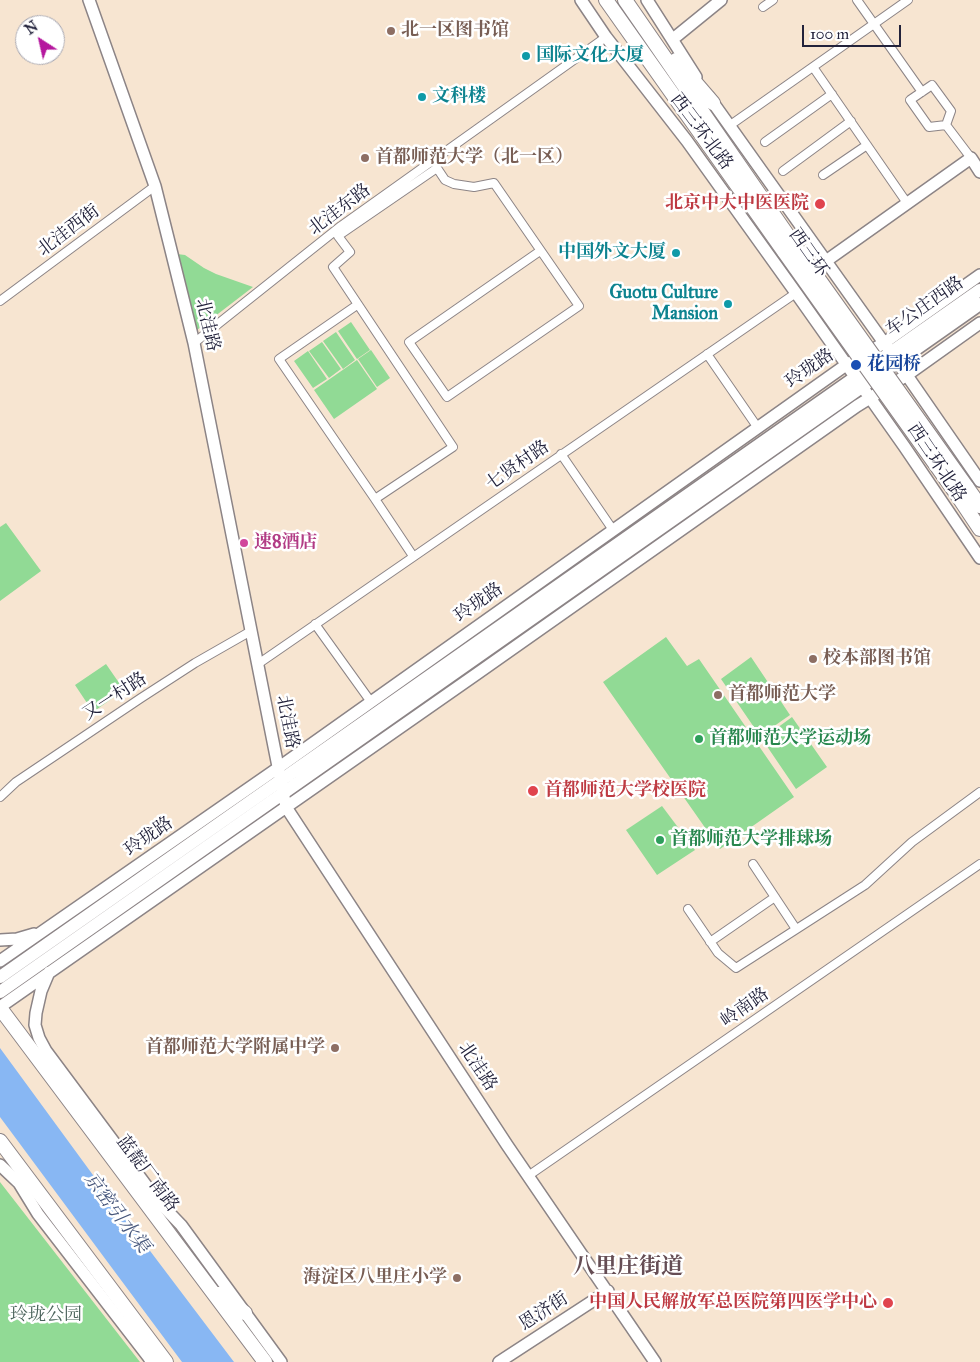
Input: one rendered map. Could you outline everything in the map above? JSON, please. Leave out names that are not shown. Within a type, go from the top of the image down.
[{"type":"highway","name":"西三环","points":[[606,0],[790,250],[961,490],[980,529]]},
{"type":"highway","name":"西三环","points":[[625,0],[790,250]]},
{"type":"highway","points":[[634,12],[713,103]]},
{"type":"highway","name":"西三环","points":[[961,490],[980,506]]},
{"type":"highway","name":"蓝靛厂南路","points":[[0,1008],[265,1362]]},
{"type":"highway","points":[[0,1141],[166,1362]]},
{"type":"highway","points":[[19,1183],[54,1212]]},
{"type":"highway","points":[[206,1285],[245,1313]]},
{"type":"highway","points":[[143,1331],[152,1362]]},
{"type":"main road","name":"车公庄西路","points":[[891,352],[980,290]]},
{"type":"main road","name":"车公庄西路","points":[[891,352],[979,307]]},
{"type":"main road","name":"玲珑路","points":[[5,989],[160,864],[707,482],[877,369],[891,352]]},
{"type":"main road","name":"玲珑路","points":[[5,989],[162,879],[280,780]]},
{"type":"street","name":"北洼路","points":[[89,0],[155,186],[194,343],[286,807],[528,1176],[655,1362]]},
{"type":"street","name":"西三环北路","points":[[581,0],[606,37],[687,141],[807,308],[980,558]]},
{"type":"street","name":"西三环北路","points":[[647,0],[713,103],[891,352],[980,481]]},
{"type":"street","points":[[673,38],[721,0]]},
{"type":"street","points":[[763,7],[773,0]]},
{"type":"street","points":[[857,0],[922,92]]},
{"type":"street","points":[[729,126],[873,24],[899,2],[908,0]]},
{"type":"street","name":"北洼东路","points":[[194,343],[341,226],[606,37]]},
{"type":"street","points":[[813,66],[908,203]]},
{"type":"street","points":[[932,85],[951,111],[946,125],[929,127],[910,100],[932,85]]},
{"type":"street","points":[[765,142],[832,94]]},
{"type":"street","points":[[783,171],[851,121]]},
{"type":"street","points":[[946,125],[980,172]]},
{"type":"street","points":[[823,175],[867,145]]},
{"type":"street","points":[[826,261],[970,158]]},
{"type":"street","points":[[376,500],[453,447],[332,266],[350,252],[338,236],[437,168],[445,180],[454,184],[474,187],[494,183],[579,306],[447,397],[409,342],[540,251]]},
{"type":"street","name":"北洼西街","points":[[0,301],[155,186]]},
{"type":"street","name":"玲珑路","points":[[0,962],[127,873],[280,780],[371,702],[846,365],[866,353],[891,352],[980,275]]},
{"type":"street","points":[[807,308],[842,284]]},
{"type":"street","name":"七贤村路","points":[[258,664],[796,293]]},
{"type":"street","points":[[358,305],[279,359],[413,556]]},
{"type":"street","points":[[815,321],[842,321],[908,411],[931,410]]},
{"type":"street","name":"玲珑路","points":[[0,1008],[5,989],[49,972],[133,915],[980,323]]},
{"type":"street","points":[[707,354],[758,428]]},
{"type":"street","points":[[904,446],[938,421]]},
{"type":"street","points":[[561,454],[613,530]]},
{"type":"street","points":[[314,624],[371,702]]},
{"type":"street","name":"又一村路","points":[[0,797],[16,782],[141,698],[195,663],[251,631]]},
{"type":"street","points":[[688,909],[718,953],[736,968],[865,885],[912,842],[980,792]]},
{"type":"street","points":[[127,873],[160,864]]},
{"type":"street","points":[[753,864],[796,929]]},
{"type":"street","name":"岭南路","points":[[528,1176],[980,864]]},
{"type":"street","points":[[133,915],[162,879]]},
{"type":"street","points":[[710,942],[775,897]]},
{"type":"street","points":[[0,940],[17,939],[43,932]]},
{"type":"street","points":[[49,972],[41,991],[35,1019],[39,1038],[46,1051],[157,1200],[181,1225],[281,1362]]},
{"type":"street","points":[[0,1165],[19,1183],[38,1214],[152,1362]]},
{"type":"street","name":"恩济街","points":[[499,1362],[608,1291]]},
{"type":"green space","points":[[177,254],[185,255],[216,274],[253,287],[197,330]]},
{"type":"green space","points":[[351,322],[370,350],[357,359],[338,331]]},
{"type":"green space","points":[[336,332],[355,360],[343,369],[323,341]]},
{"type":"green space","points":[[322,342],[341,369],[329,378],[309,351]]},
{"type":"green space","points":[[371,350],[390,378],[377,387],[358,359]]},
{"type":"green space","points":[[308,351],[327,379],[313,388],[294,361]]},
{"type":"green space","points":[[357,360],[377,389],[334,419],[314,390]]},
{"type":"green space","points":[[6,523],[41,571],[0,601],[0,527]]},
{"type":"green space","name":"首都师范大学运动场","points":[[666,637],[687,666],[699,659],[794,797],[720,849],[603,682]]},
{"type":"green space","points":[[751,657],[790,715],[760,736],[721,679]]},
{"type":"green space","points":[[106,664],[124,690],[93,712],[75,685]]},
{"type":"green space","points":[[792,717],[827,767],[796,789],[762,739]]},
{"type":"green space","name":"首都师范大学排球场","points":[[662,806],[695,850],[657,875],[626,830]]},
{"type":"green space","name":"玲珑公园","points":[[0,1182],[140,1362],[0,1362]]},
{"type":"water","name":"京密引水渠","points":[[0,1048],[234,1362],[182,1362],[0,1117]]},
{"type":"place","name":"北一区图书馆","points":[[391,31]]},
{"type":"place","name":"国际文化大厦","points":[[526,56]]},
{"type":"place","name":"文科楼","points":[[422,97]]},
{"type":"place","name":"首都师范大学（北一区）","points":[[365,158]]},
{"type":"place","name":"北京中大中医医院","points":[[820,204]]},
{"type":"place","name":"中国外文大厦","points":[[676,253]]},
{"type":"place","name":"Guotu Culture Mansion","points":[[728,304]]},
{"type":"place","name":"花园桥","points":[[856,365]]},
{"type":"place","name":"速8酒店","points":[[244,543]]},
{"type":"place","name":"校本部图书馆","points":[[813,659]]},
{"type":"place","name":"首都师范大学","points":[[718,695]]},
{"type":"place","name":"首都师范大学运动场","points":[[699,739]]},
{"type":"place","name":"首都师范大学校医院","points":[[533,791]]},
{"type":"place","name":"首都师范大学排球场","points":[[660,840]]},
{"type":"place","name":"首都师范大学附属中学","points":[[335,1048]]},
{"type":"place","name":"海淀区八里庄小学","points":[[457,1278]]},
{"type":"place","name":"中国人民解放军总医院第四医学中心","points":[[888,1303]]},
{"type":"district","name":"八里庄街道","points":[[628,1268]]}]
